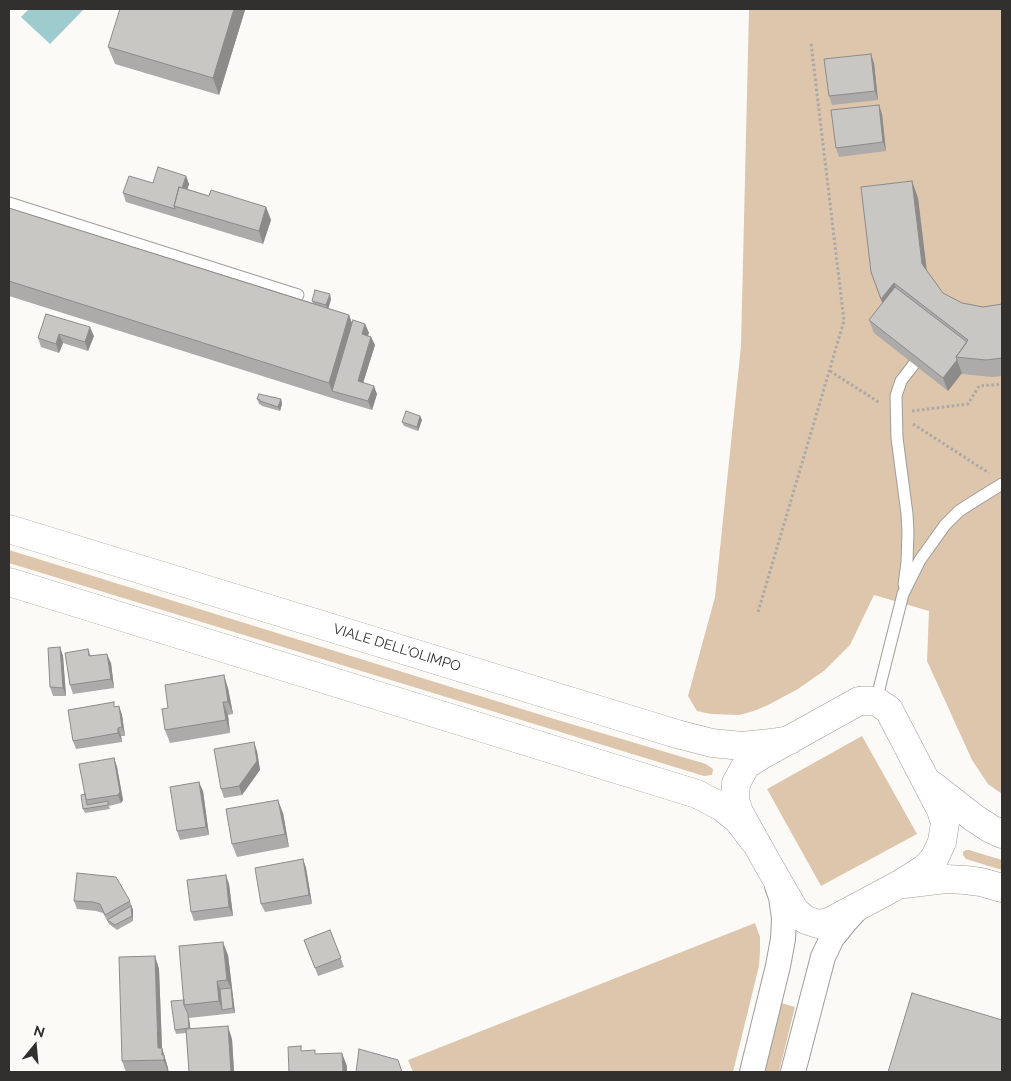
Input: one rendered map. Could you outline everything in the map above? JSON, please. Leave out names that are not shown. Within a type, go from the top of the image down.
[{"type":"street","name":"VIALE DELL'OLIMPO","points":[[9,529],[677,734],[712,743],[742,746],[790,740]]},
{"type":"street","points":[[9,582],[697,794],[722,807],[738,820],[754,841]]},
{"type":"street","points":[[876,701],[889,710],[941,810],[945,823],[942,842],[934,859],[924,869],[829,922],[818,924],[806,920],[795,911],[754,841],[735,800],[736,783],[746,765],[760,756],[859,702],[876,701]]},
{"type":"street","points":[[926,780],[974,818],[1002,834]]},
{"type":"street","points":[[752,1072],[783,939],[784,918],[782,904],[773,873]]},
{"type":"street","points":[[900,884],[946,879],[981,882],[1002,888]]},
{"type":"street","points":[[793,1072],[823,958],[832,938],[862,904]]},
{"type":"lane","points":[[9,204],[298,295]]},
{"type":"lane","points":[[876,701],[903,594],[907,562],[907,514],[897,438],[896,396],[901,381],[914,364]]},
{"type":"lane","points":[[903,594],[920,560],[946,525],[959,511],[998,480]]},
{"type":"path","points":[[758,612],[844,321],[811,43]]},
{"type":"path","points":[[830,371],[998,480]]},
{"type":"path","points":[[896,413],[968,404],[979,386],[1002,384]]},
{"type":"shaded area","points":[[749,9],[1002,9],[1002,794],[988,784],[972,760],[927,661],[929,611],[874,595],[850,645],[825,670],[798,689],[754,711],[739,715],[711,714],[697,711],[688,696],[715,597],[741,346]]},
{"type":"shaded area","points":[[9,550],[551,718],[706,764],[713,769],[712,775],[704,776],[9,563]]},
{"type":"shaded area","points":[[862,736],[917,834],[821,886],[767,789]]},
{"type":"shaded area","points":[[966,850],[1002,860],[1002,870],[966,859],[963,852]]},
{"type":"shaded area","points":[[755,923],[760,937],[759,966],[733,1072],[413,1072],[408,1060]]},
{"type":"shaded area","points":[[781,1003],[795,1007],[779,1072],[764,1072]]},
{"type":"water","points":[[29,9],[84,9],[50,44],[21,17]]},
{"type":"building","points":[[120,9],[234,9],[213,78],[108,47]]},
{"type":"building","points":[[871,54],[875,91],[829,96],[824,59]]},
{"type":"building","points":[[879,105],[883,142],[836,148],[831,110]]},
{"type":"building","points":[[158,167],[186,176],[182,188],[179,187],[174,206],[175,209],[123,193],[129,176],[153,183]]},
{"type":"building","points":[[912,181],[922,264],[943,293],[962,303],[983,307],[1002,304],[1002,358],[986,360],[956,357],[968,340],[894,283],[881,299],[871,272],[861,187]]},
{"type":"building","points":[[179,187],[209,196],[211,190],[266,207],[259,231],[174,206]]},
{"type":"building","points":[[9,208],[349,315],[329,383],[9,281]]},
{"type":"building","points":[[895,287],[967,342],[956,357],[957,360],[943,378],[869,320]]},
{"type":"building","points":[[315,290],[330,294],[326,305],[312,301]]},
{"type":"building","points":[[46,314],[90,327],[85,342],[59,334],[56,344],[38,338]]},
{"type":"building","points":[[353,320],[365,324],[362,334],[371,337],[358,381],[374,386],[368,401],[332,391]]},
{"type":"building","points":[[259,394],[281,399],[278,407],[257,399]]},
{"type":"building","points":[[406,411],[420,416],[417,427],[402,422]]},
{"type":"building","points":[[60,647],[63,688],[50,687],[48,648]]},
{"type":"building","points":[[88,649],[89,656],[107,654],[111,679],[70,685],[65,653]]},
{"type":"building","points":[[224,675],[228,702],[223,702],[226,720],[165,730],[162,709],[168,708],[165,685]]},
{"type":"building","points":[[114,702],[114,707],[119,706],[122,727],[118,728],[118,733],[73,741],[68,710]]},
{"type":"building","points":[[254,742],[257,761],[239,786],[221,789],[214,749]]},
{"type":"building","points":[[114,758],[120,792],[118,795],[86,800],[79,764]]},
{"type":"building","points":[[199,782],[206,827],[177,831],[170,787]]},
{"type":"building","points":[[85,794],[87,805],[108,801],[108,805],[83,809],[81,795]]},
{"type":"building","points":[[278,800],[285,834],[232,844],[226,809]]},
{"type":"building","points":[[303,859],[309,895],[261,904],[255,868]]},
{"type":"building","points":[[77,873],[116,877],[130,901],[105,915],[100,904],[74,901]]},
{"type":"building","points":[[226,875],[229,907],[191,912],[187,880]]},
{"type":"building","points":[[131,906],[132,916],[115,925],[107,920]]},
{"type":"building","points":[[330,930],[341,958],[315,968],[304,940]]},
{"type":"building","points":[[223,942],[227,980],[217,981],[219,1001],[184,1005],[179,946]]},
{"type":"building","points":[[155,956],[158,1048],[162,1048],[164,1060],[122,1061],[119,957]]},
{"type":"building","points":[[231,988],[233,1008],[222,1010],[220,989]]},
{"type":"building","points":[[912,993],[1002,1020],[1002,1072],[888,1072]]},
{"type":"building","points":[[184,1000],[189,1028],[175,1030],[171,1001]]},
{"type":"building","points":[[228,1026],[231,1072],[189,1072],[186,1029]]},
{"type":"building","points":[[301,1046],[301,1051],[315,1050],[315,1054],[342,1053],[343,1072],[289,1072],[288,1047]]},
{"type":"building","points":[[359,1049],[398,1060],[402,1072],[356,1072]]}]
